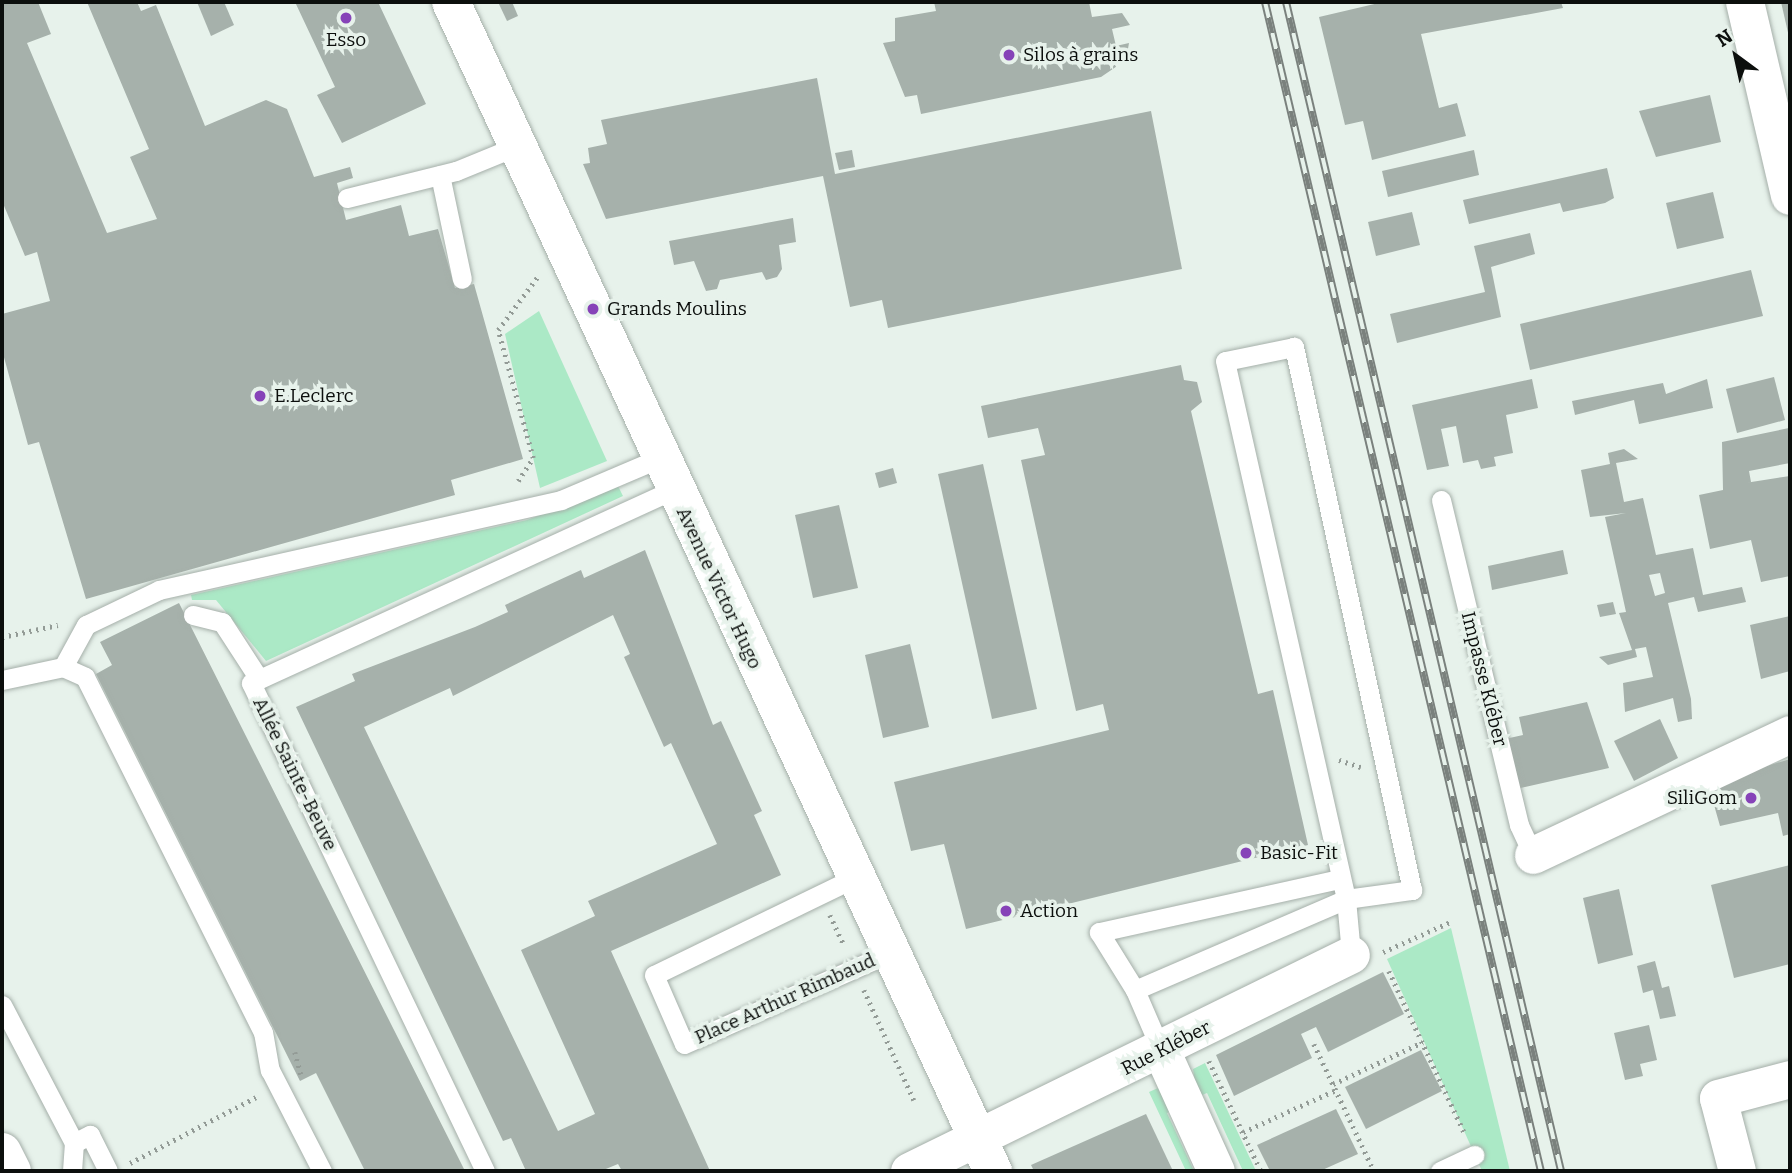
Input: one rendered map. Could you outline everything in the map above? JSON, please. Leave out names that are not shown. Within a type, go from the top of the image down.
[{"type":"main road","name":"Avenue Victor Hugo","points":[[451,2],[666,474],[889,953],[987,1156]]},
{"type":"main road","points":[[1745,2],[1790,196]]},
{"type":"street","points":[[1533,855],[1790,734]]},
{"type":"street","name":"Rue Kléber","points":[[909,1171],[987,1156],[1161,1050],[1351,954]]},
{"type":"street","points":[[1161,1050],[1216,1171]]},
{"type":"street","points":[[1737,1171],[1718,1098],[1790,1079]]},
{"type":"lane","points":[[347,198],[440,175],[517,146]]},
{"type":"lane","points":[[440,175],[462,279]]},
{"type":"lane","points":[[1135,990],[1346,899],[1412,890],[1294,347],[1225,361],[1339,879],[1346,899],[1351,954]]},
{"type":"lane","points":[[63,667],[86,625],[159,590],[666,474]]},
{"type":"lane","name":"Allée Sainte-Beuve","points":[[485,1171],[251,683],[666,474]]},
{"type":"lane","name":"Impasse Kléber","points":[[1441,500],[1519,825],[1533,855]]},
{"type":"lane","points":[[193,615],[222,622],[259,679]]},
{"type":"lane","points":[[2,680],[63,667],[76,669],[91,690],[263,1032],[270,1070],[322,1171]]},
{"type":"lane","name":"Place Arthur Rimbaud","points":[[854,878],[654,975],[684,1044],[889,953]]},
{"type":"lane","points":[[1161,1050],[1135,990],[1099,932],[1339,879]]},
{"type":"lane","points":[[2,1005],[74,1143],[72,1171]]},
{"type":"lane","points":[[74,1143],[90,1135],[114,1170]]},
{"type":"lane","points":[[1440,1171],[1474,1156]]},
{"type":"path","points":[[511,485],[524,478],[533,458],[498,330],[539,275]]},
{"type":"path","points":[[2,636],[82,620],[86,625]]},
{"type":"path","points":[[1311,751],[1387,775]]},
{"type":"path","points":[[826,906],[847,953]]},
{"type":"path","points":[[1351,954],[1371,944],[1378,954],[1450,922]]},
{"type":"path","points":[[1389,971],[1474,1156]]},
{"type":"path","points":[[862,986],[914,1100]]},
{"type":"path","points":[[1243,1132],[1423,1042]]},
{"type":"path","points":[[1314,1044],[1374,1171]]},
{"type":"path","points":[[1207,1055],[1261,1171]]},
{"type":"path","points":[[114,1170],[260,1095]]},
{"type":"green space","points":[[539,311],[607,461],[540,488],[505,334]]},
{"type":"green space","points":[[618,486],[623,496],[266,661],[216,600],[192,600],[191,595],[527,520]]},
{"type":"green space","points":[[1451,928],[1510,1171],[1482,1171],[1387,959]]},
{"type":"green space","points":[[1205,1063],[1256,1171],[1243,1171],[1207,1093],[1197,1097],[1193,1069]]},
{"type":"green space","points":[[1158,1088],[1176,1108],[1167,1113],[1194,1171],[1186,1171],[1149,1092]]},
{"type":"building","name":"E.Leclerc","points":[[2,2],[38,2],[51,34],[27,43],[107,233],[157,219],[130,157],[149,149],[87,2],[137,2],[141,11],[156,5],[205,126],[266,100],[287,109],[314,177],[350,167],[353,178],[337,183],[346,220],[401,205],[409,236],[438,229],[455,288],[474,284],[523,459],[451,480],[455,495],[86,599],[39,442],[28,445],[2,350],[2,314],[50,301],[37,252],[25,256],[2,201]]},
{"type":"building","points":[[197,2],[224,2],[234,25],[211,36]]},
{"type":"building","points":[[295,2],[378,2],[426,104],[342,143],[317,95],[335,87]]},
{"type":"building","points":[[498,2],[512,2],[518,16],[507,21]]},
{"type":"building","name":"Silos à grains","points":[[934,2],[1089,2],[1092,17],[1122,13],[1130,25],[1112,29],[1116,46],[1129,43],[1126,60],[1101,77],[921,114],[917,95],[905,97],[883,43],[895,41],[895,18],[936,11]]},
{"type":"building","points":[[1383,2],[1561,2],[1563,8],[1421,34],[1439,108],[1457,103],[1466,136],[1372,160],[1363,121],[1345,125],[1319,17]]},
{"type":"building","points":[[1781,2],[1790,2],[1790,37],[1789,37]]},
{"type":"building","points":[[817,78],[835,174],[1151,111],[1182,269],[888,328],[882,300],[850,307],[823,176],[606,219],[583,164],[590,163],[588,148],[607,144],[601,120]]},
{"type":"building","points":[[1710,95],[1721,142],[1656,157],[1639,111]]},
{"type":"building","points":[[852,150],[855,167],[839,170],[835,153]]},
{"type":"building","points":[[1474,150],[1479,175],[1388,197],[1382,171]]},
{"type":"building","points":[[1607,168],[1614,198],[1605,203],[1563,212],[1560,203],[1469,224],[1463,200]]},
{"type":"building","points":[[1713,192],[1724,238],[1677,249],[1666,203]]},
{"type":"building","points":[[1412,212],[1420,245],[1376,256],[1368,222]]},
{"type":"building","points":[[793,218],[796,242],[779,245],[782,269],[777,277],[766,280],[762,272],[720,280],[717,289],[706,291],[694,261],[674,265],[669,241]]},
{"type":"building","points":[[1530,233],[1535,254],[1491,267],[1501,317],[1397,343],[1390,314],[1485,292],[1474,246]]},
{"type":"building","points":[[1751,270],[1763,316],[1530,370],[1520,324]]},
{"type":"building","points":[[1181,365],[1184,380],[1197,382],[1202,402],[1191,411],[1258,694],[1273,690],[1308,845],[966,929],[944,844],[911,851],[894,782],[1109,730],[1103,704],[1076,711],[1021,460],[1045,455],[1038,428],[988,438],[981,406]]},
{"type":"building","points":[[1774,377],[1785,420],[1737,433],[1726,389]]},
{"type":"building","points":[[1532,379],[1538,408],[1506,415],[1513,453],[1494,457],[1496,466],[1481,469],[1478,460],[1463,463],[1456,426],[1441,429],[1449,466],[1427,470],[1412,405]]},
{"type":"building","points":[[1707,379],[1713,408],[1639,424],[1634,400],[1575,415],[1572,401],[1663,383],[1666,394]]},
{"type":"building","points":[[1789,428],[1790,463],[1749,471],[1751,482],[1745,483],[1790,476],[1790,576],[1761,582],[1751,540],[1710,549],[1699,495],[1723,490],[1722,442]]},
{"type":"building","points":[[1624,449],[1638,459],[1616,463],[1624,502],[1643,498],[1656,555],[1693,548],[1703,595],[1742,587],[1746,602],[1698,612],[1694,597],[1668,603],[1691,699],[1692,719],[1678,722],[1673,698],[1625,712],[1623,683],[1653,677],[1646,647],[1635,649],[1637,657],[1608,665],[1599,657],[1632,650],[1619,613],[1626,612],[1605,517],[1626,513],[1590,517],[1581,470],[1610,464],[1608,453]],"holes":[[[1660,573],[1665,593],[1655,596],[1649,575]]]},
{"type":"building","points":[[983,464],[1037,709],[992,719],[938,474]]},
{"type":"building","points":[[893,468],[897,483],[879,488],[875,473]]},
{"type":"building","points":[[839,505],[858,588],[813,598],[795,515]]},
{"type":"building","points":[[645,550],[713,725],[721,721],[762,811],[754,815],[781,875],[611,951],[710,1171],[622,1171],[618,1164],[601,1171],[526,1171],[511,1138],[503,1141],[296,707],[355,681],[352,674],[508,612],[505,605],[581,570],[584,578]],"holes":[[[613,615],[630,654],[624,657],[664,747],[671,743],[717,844],[588,901],[595,916],[521,950],[595,1114],[558,1131],[364,727],[450,688],[453,696]]]},
{"type":"building","points":[[1563,550],[1568,574],[1492,590],[1488,566]]},
{"type":"building","points":[[1613,602],[1616,614],[1600,617],[1597,605]]},
{"type":"building","points":[[179,603],[465,1171],[365,1171],[316,1073],[300,1081],[96,674],[112,665],[100,642]]},
{"type":"building","points":[[1790,616],[1790,671],[1761,679],[1750,625]]},
{"type":"building","points":[[910,644],[929,727],[883,738],[865,655]]},
{"type":"building","points":[[1587,702],[1609,768],[1516,789],[1505,739],[1523,735],[1519,717]]},
{"type":"building","points":[[1660,719],[1678,758],[1634,781],[1614,741]]},
{"type":"building","name":"SiliGom","points":[[1790,759],[1790,834],[1783,836],[1778,813],[1720,826],[1708,784]]},
{"type":"building","points":[[1790,865],[1790,964],[1734,978],[1711,885]]},
{"type":"building","points":[[1619,889],[1633,955],[1598,964],[1583,898]]},
{"type":"building","points":[[1655,961],[1662,988],[1669,986],[1676,1016],[1660,1019],[1653,990],[1643,993],[1637,966]]},
{"type":"building","points":[[1383,972],[1404,1014],[1328,1052],[1316,1027],[1301,1034],[1312,1058],[1234,1096],[1216,1055]]},
{"type":"building","points":[[1649,1025],[1657,1060],[1640,1064],[1643,1076],[1625,1080],[1614,1033]]},
{"type":"building","points":[[1421,1050],[1442,1091],[1366,1129],[1345,1087]]},
{"type":"building","points":[[1336,1109],[1358,1154],[1320,1171],[1270,1171],[1257,1145]]},
{"type":"building","points":[[1146,1114],[1173,1171],[1034,1171],[1031,1165]]},
{"type":"railway","points":[[1265,2],[1541,1171]]},
{"type":"railway","points":[[1286,2],[1561,1171]]},
{"type":"place","name":"Esso","points":[[346,18]]},
{"type":"place","name":"Silos à grains","points":[[1009,55]]},
{"type":"place","name":"Grands Moulins","points":[[593,309]]},
{"type":"place","name":"E.Leclerc","points":[[260,396]]},
{"type":"place","name":"SiliGom","points":[[1751,798]]},
{"type":"place","name":"Basic-Fit","points":[[1246,853]]},
{"type":"place","name":"Action","points":[[1006,911]]}]
